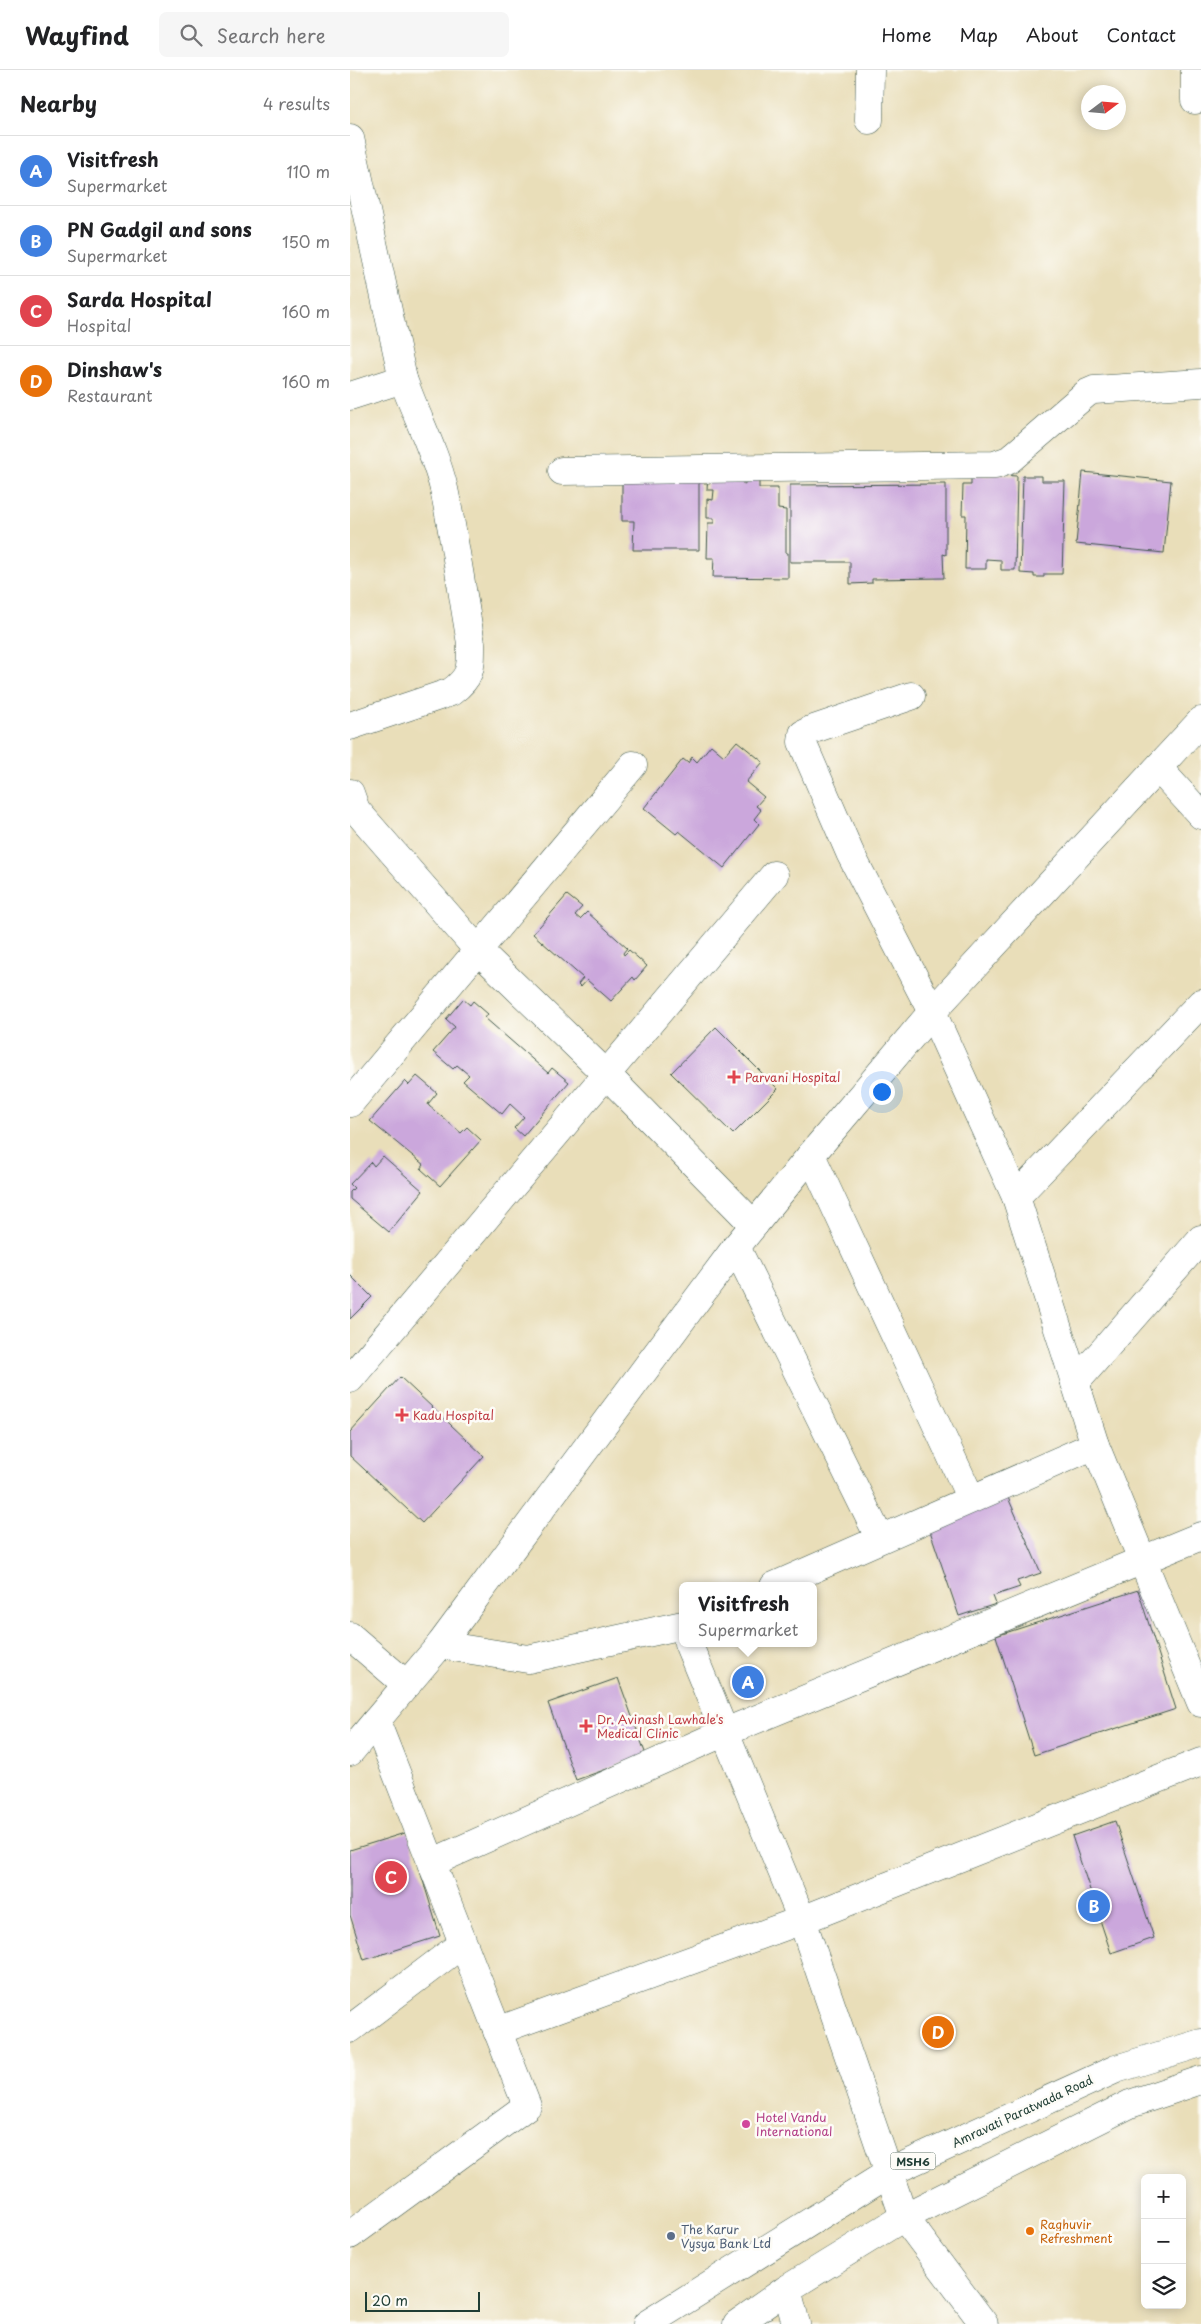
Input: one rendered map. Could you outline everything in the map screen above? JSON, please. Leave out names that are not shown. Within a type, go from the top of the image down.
[{"type":"street","points":[[869,120],[870,70]]},
{"type":"street","points":[[1195,70],[1195,100]]},
{"type":"street","points":[[350,138],[403,379],[416,418],[434,455],[444,489],[471,643],[471,667],[464,682],[451,692],[350,726]]},
{"type":"street","points":[[350,396],[403,379]]},
{"type":"street","points":[[562,471],[995,465],[1008,460],[1086,393],[1094,390],[1201,383]]},
{"type":"street","points":[[911,696],[811,730],[803,734],[802,742],[850,853],[932,1012],[1016,1197],[1095,1445],[1201,1703]]},
{"type":"street","points":[[350,1752],[440,1645],[736,1247],[811,1155],[932,1012],[1159,769],[1201,721]]},
{"type":"street","points":[[350,1103],[633,765]]},
{"type":"street","points":[[1159,769],[1201,815]]},
{"type":"street","points":[[352,804],[477,949],[606,1074],[754,1225]]},
{"type":"street","points":[[350,1379],[774,874]]},
{"type":"street","points":[[1016,1197],[1201,1003]]},
{"type":"street","points":[[811,1155],[971,1500]]},
{"type":"street","points":[[1075,1383],[1201,1239]]},
{"type":"street","points":[[736,1247],[880,1539]]},
{"type":"street","points":[[783,1582],[1095,1445]]},
{"type":"street","points":[[431,1863],[723,1733],[1201,1536]]},
{"type":"street","points":[[440,1645],[528,1659],[679,1632]]},
{"type":"street","points":[[350,1636],[407,1685]]},
{"type":"street","points":[[690,1647],[723,1733],[802,1920],[904,2217],[984,2324]]},
{"type":"street","points":[[350,2235],[527,2106],[376,1721]]},
{"type":"street","points":[[498,2031],[802,1920],[1201,1762]]},
{"type":"street","points":[[350,2029],[462,1944]]},
{"type":"street","name":"Amravati Paratwada Road","points":[[647,2324],[890,2172],[1116,2068],[1201,2043]]},
{"type":"street","points":[[737,2324],[787,2289],[904,2217],[1130,2104],[1201,2080]]},
{"type":"street","points":[[787,2289],[796,2324]]},
{"type":"building","points":[[1083,472],[1171,481],[1164,553],[1076,544]]},
{"type":"building","points":[[708,473],[743,473],[743,485],[754,476],[759,478],[759,488],[778,488],[778,509],[786,510],[788,578],[713,577],[714,558],[707,558],[708,523],[714,523],[714,518],[707,518],[707,499],[713,500],[714,490],[707,490]]},
{"type":"building","points":[[622,475],[699,475],[699,550],[633,550],[634,521],[622,521]]},
{"type":"building","points":[[1017,476],[1015,570],[1001,570],[1001,560],[986,559],[986,569],[965,569],[966,515],[962,515],[963,485],[971,485],[971,477]]},
{"type":"building","points":[[1023,476],[1042,476],[1042,481],[1065,481],[1062,574],[1044,574],[1044,577],[1034,577],[1034,574],[1020,573]]},
{"type":"building","points":[[946,484],[946,555],[943,554],[944,578],[872,579],[872,583],[850,584],[850,562],[790,562],[790,485]]},
{"type":"building","points":[[737,741],[763,762],[746,782],[764,797],[756,806],[761,810],[754,819],[759,824],[724,868],[679,831],[676,834],[644,808],[683,759],[688,763],[692,757],[697,762],[711,745],[724,756]]},
{"type":"building","points":[[567,895],[582,907],[575,915],[580,919],[587,912],[627,948],[623,953],[624,955],[629,950],[647,966],[635,980],[633,977],[611,1001],[587,980],[581,987],[578,984],[583,978],[533,934]]},
{"type":"building","points":[[463,999],[470,1005],[473,1001],[488,1014],[485,1018],[548,1073],[552,1068],[569,1082],[523,1136],[514,1128],[524,1117],[510,1104],[502,1114],[463,1081],[469,1075],[457,1065],[453,1069],[433,1052],[455,1027],[446,1019]]},
{"type":"building","points":[[716,1027],[778,1089],[733,1134],[671,1073]]},
{"type":"building","points":[[417,1076],[437,1093],[428,1104],[429,1106],[461,1133],[467,1127],[481,1140],[440,1186],[421,1169],[424,1165],[370,1121],[405,1081],[409,1085]]},
{"type":"building","points":[[383,1156],[423,1191],[389,1232],[350,1199],[350,1192],[354,1188],[350,1184],[371,1162],[374,1166]]},
{"type":"building","points":[[350,1275],[372,1297],[350,1319]]},
{"type":"building","points":[[400,1377],[484,1456],[422,1523],[350,1456],[350,1432]]},
{"type":"building","points":[[1006,1493],[1041,1573],[1017,1581],[1020,1587],[993,1596],[996,1604],[959,1616],[929,1528]]},
{"type":"building","points":[[1138,1590],[1176,1709],[1034,1755],[996,1636]]},
{"type":"building","points":[[618,1678],[646,1755],[576,1780],[548,1703]]},
{"type":"building","points":[[1115,1821],[1154,1938],[1111,1953],[1072,1836]]},
{"type":"building","points":[[408,1832],[440,1936],[364,1960],[350,1915],[350,1850]]},
{"type":"place","name":"Parvani Hospital","points":[[734,1077]]},
{"type":"place","name":"Kadu Hospital","points":[[402,1415]]},
{"type":"place","name":"Visitfresh","points":[[748,1682]]},
{"type":"place","name":"Dr. Avinash Lawhale's Medical Clinic","points":[[586,1726]]},
{"type":"place","name":"Sarda Hospital","points":[[391,1877]]},
{"type":"place","name":"PN Gadgil and sons","points":[[1094,1906]]},
{"type":"place","name":"Dinshaw's","points":[[938,2032]]},
{"type":"place","name":"Hotel Vandu International","points":[[746,2124]]},
{"type":"place","name":"Raghuvir Refreshment","points":[[1030,2231]]},
{"type":"place","name":"The Karur Vysya Bank Ltd","points":[[671,2236]]}]
